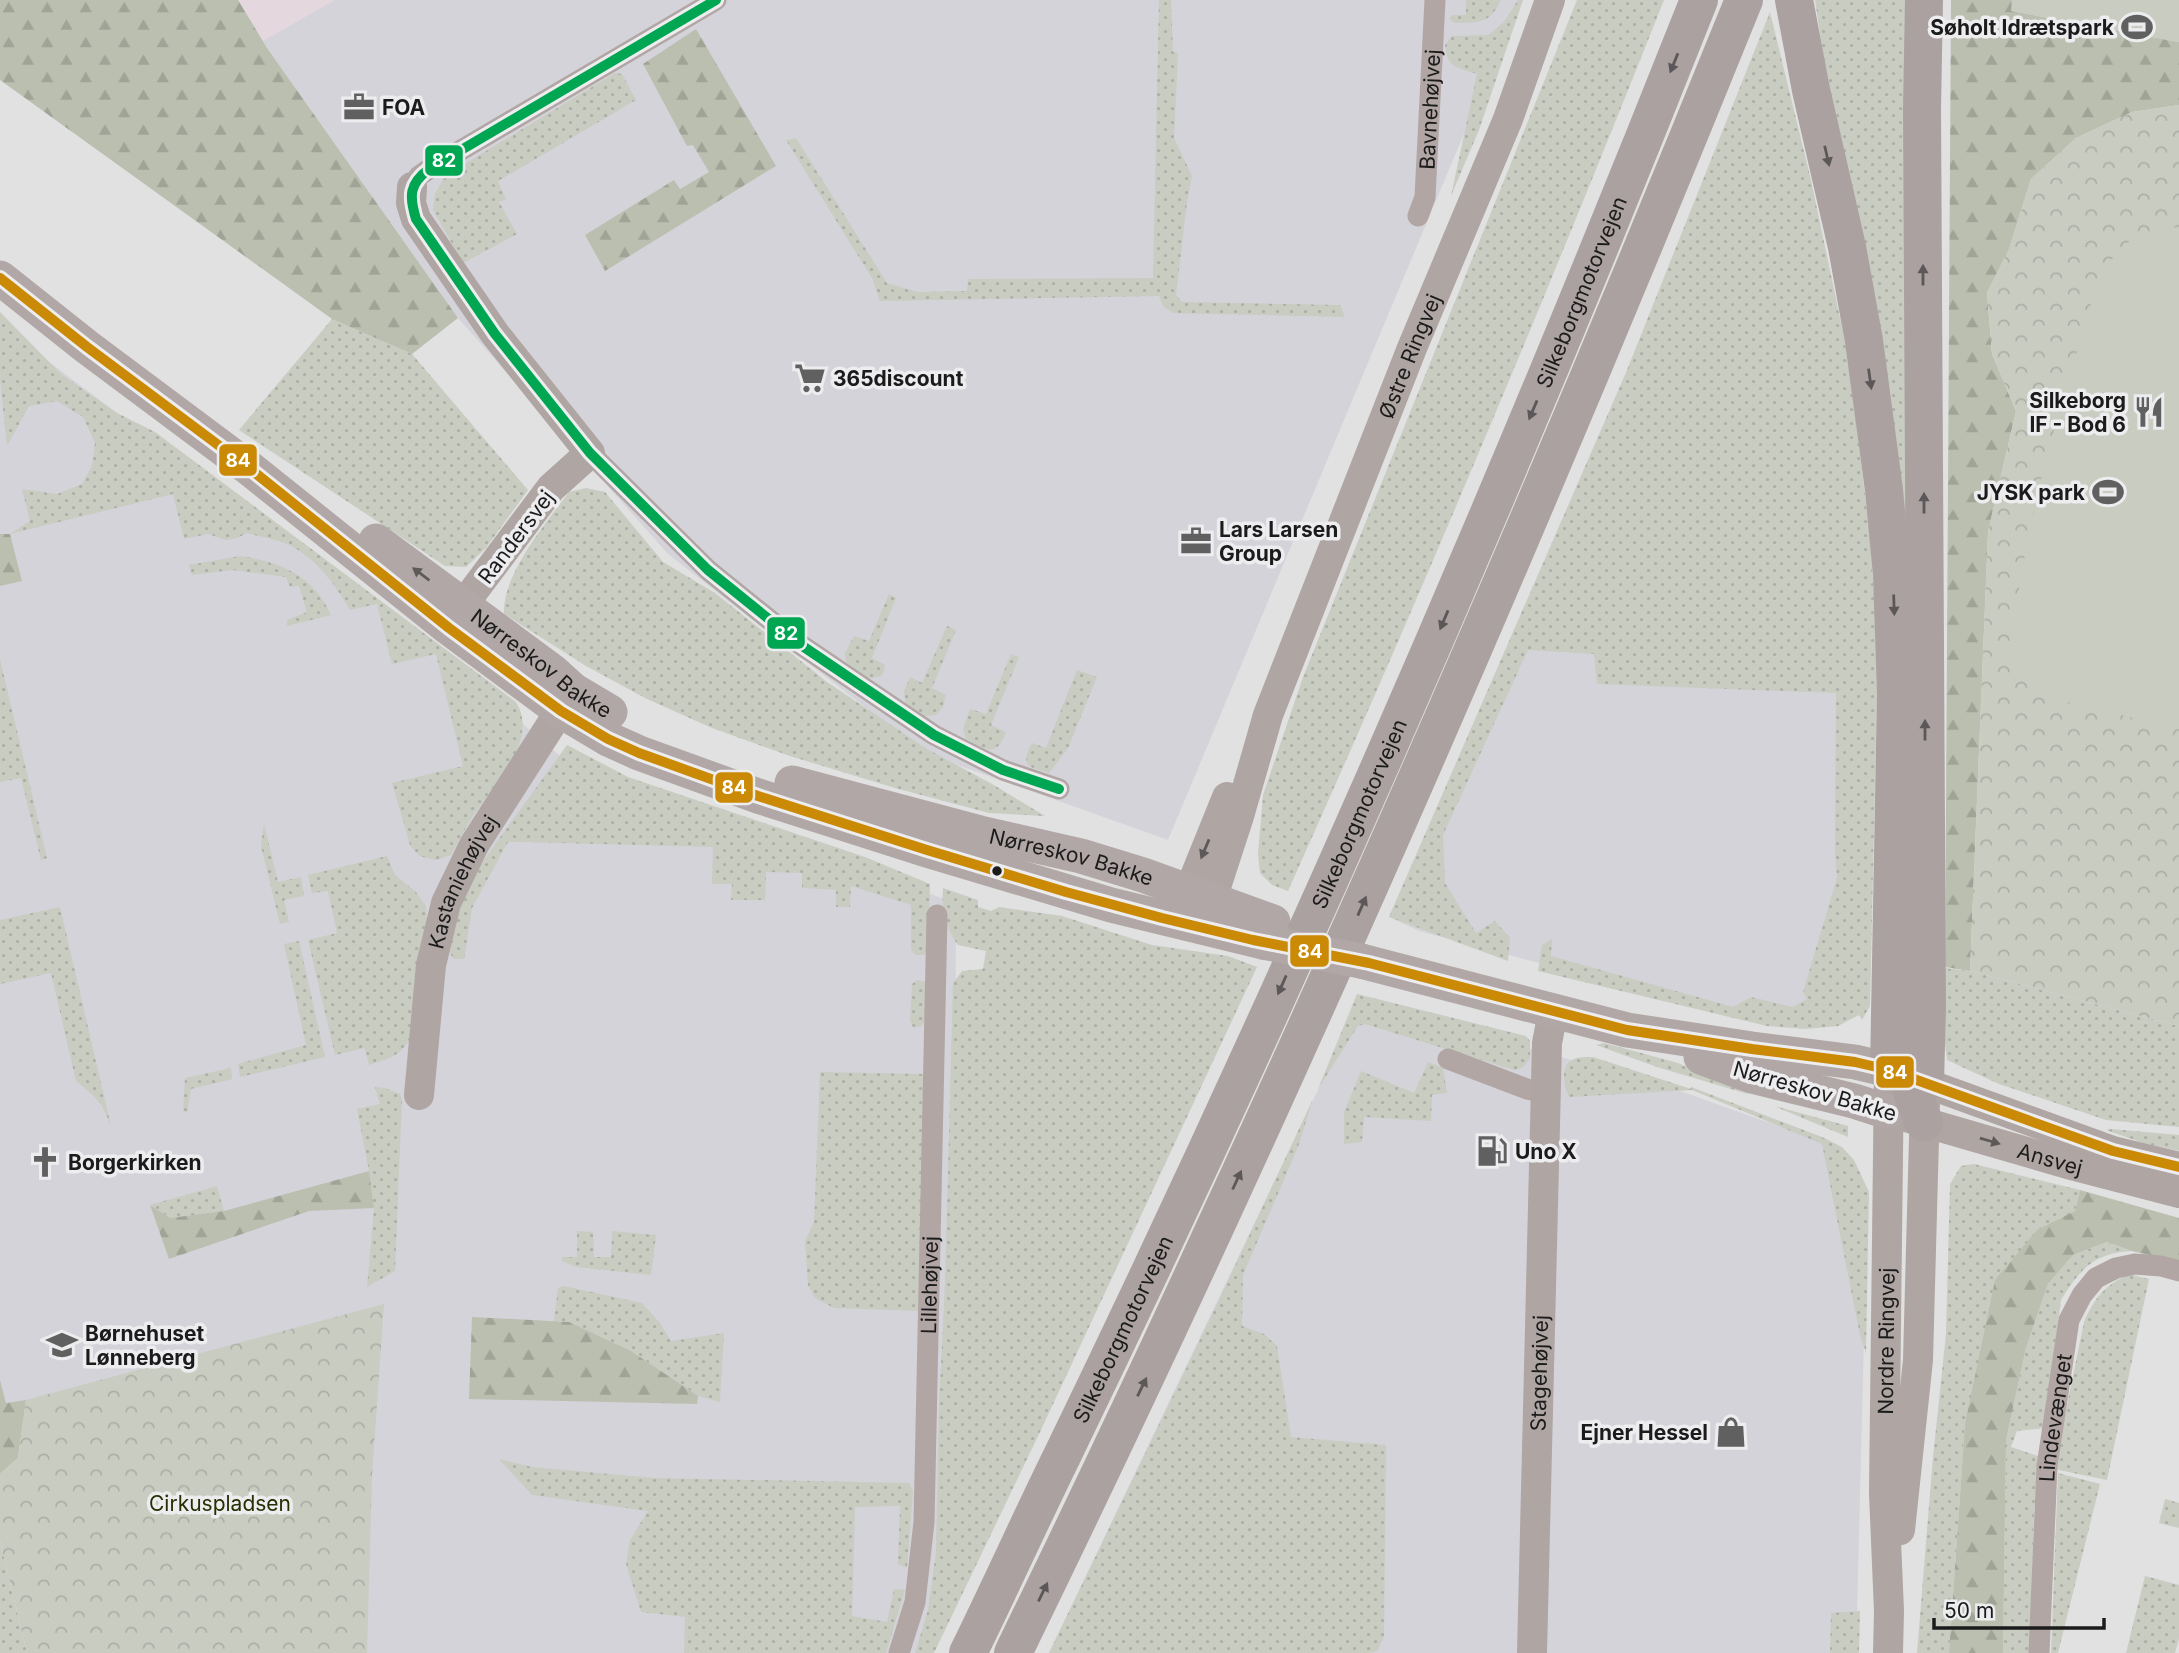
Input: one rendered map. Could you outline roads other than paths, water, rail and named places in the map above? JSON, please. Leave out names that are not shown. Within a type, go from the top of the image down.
[{"type":"highway","name":"Silkeborgmotorvejen","points":[[968,1653],[1195,1178],[1380,767],[1536,404],[1699,0]]},
{"type":"highway","name":"Silkeborgmotorvejen","points":[[1013,1653],[1171,1325],[1442,725],[1744,0]]},
{"type":"highway","points":[[1907,1077],[1927,1007],[1922,109],[1924,0]]},
{"type":"highway","points":[[1796,11],[1847,247],[1868,365],[1884,490],[1892,575],[1896,692],[1905,805],[1907,1077],[1914,1100],[1906,1117]]},
{"type":"main road","name":"Nørreskov Bakke","points":[[0,278],[249,468],[456,616],[567,701],[608,739],[758,796],[1066,892],[1195,906]]},
{"type":"main road","name":"Nørreskov Bakke","points":[[567,701],[692,750],[777,778],[980,833],[1082,856],[1195,906],[1365,962],[1627,1030],[1855,1062],[1907,1077]]},
{"type":"main road","name":"Nørreskov Bakke","points":[[1627,1030],[1752,1076],[1906,1117]]},
{"type":"street","points":[[716,0],[419,176],[412,187],[411,203],[416,219],[495,334],[590,453],[708,570],[801,645],[934,735],[1003,770],[1059,789]]},
{"type":"street","name":"Bavnehøjvej","points":[[1418,216],[1425,197],[1435,0]]},
{"type":"street","name":"Østre Ringvej","points":[[1195,906],[1239,816],[1268,715],[1387,411],[1508,119],[1550,0]]},
{"type":"street","name":"Randersvej","points":[[456,616],[551,488],[590,453]]},
{"type":"street","name":"Kastaniehøjvej","points":[[419,1095],[431,965],[446,903],[474,845],[567,701]]},
{"type":"street","name":"Lillehøjvej","points":[[900,1653],[915,1602],[924,1522],[937,915]]},
{"type":"street","name":"Stagehøjvej","points":[[1532,1653],[1547,1043],[1553,1012]]},
{"type":"street","points":[[1448,1059],[1527,1089],[1546,1093]]},
{"type":"street","name":"Ansvej","points":[[1907,1077],[2113,1151],[2179,1167]]},
{"type":"street","name":"Ansvej","points":[[1906,1117],[2179,1193]]},
{"type":"street","name":"Nordre Ringvej","points":[[1889,1611],[1918,1360],[1906,1117]]},
{"type":"street","name":"Nordre Ringvej","points":[[1888,1653],[1884,1493],[1906,1117]]},
{"type":"street","name":"Lindevænget","points":[[2039,1653],[2047,1466],[2069,1320],[2082,1295],[2096,1278],[2116,1268],[2135,1264],[2179,1270]]},
{"type":"place","name":"Søholt Idrætspark","points":[[2137,27]]},
{"type":"place","name":"FOA","points":[[359,107]]},
{"type":"place","name":"365discount","points":[[810,378]]},
{"type":"place","name":"Silkeborg IF - Bod 6","points":[[2149,412]]},
{"type":"place","name":"JYSK park","points":[[2108,492]]},
{"type":"place","name":"Lars Larsen Group","points":[[1196,541]]},
{"type":"place","name":"Uno X","points":[[1492,1151]]},
{"type":"place","name":"Borgerkirken","points":[[45,1162]]},
{"type":"place","name":"Børnehuset Lønneberg","points":[[62,1345]]},
{"type":"place","name":"Ejner Hessel","points":[[1731,1432]]},
{"type":"park label","name":"Cirkuspladsen","points":[[220,1503]]}]
